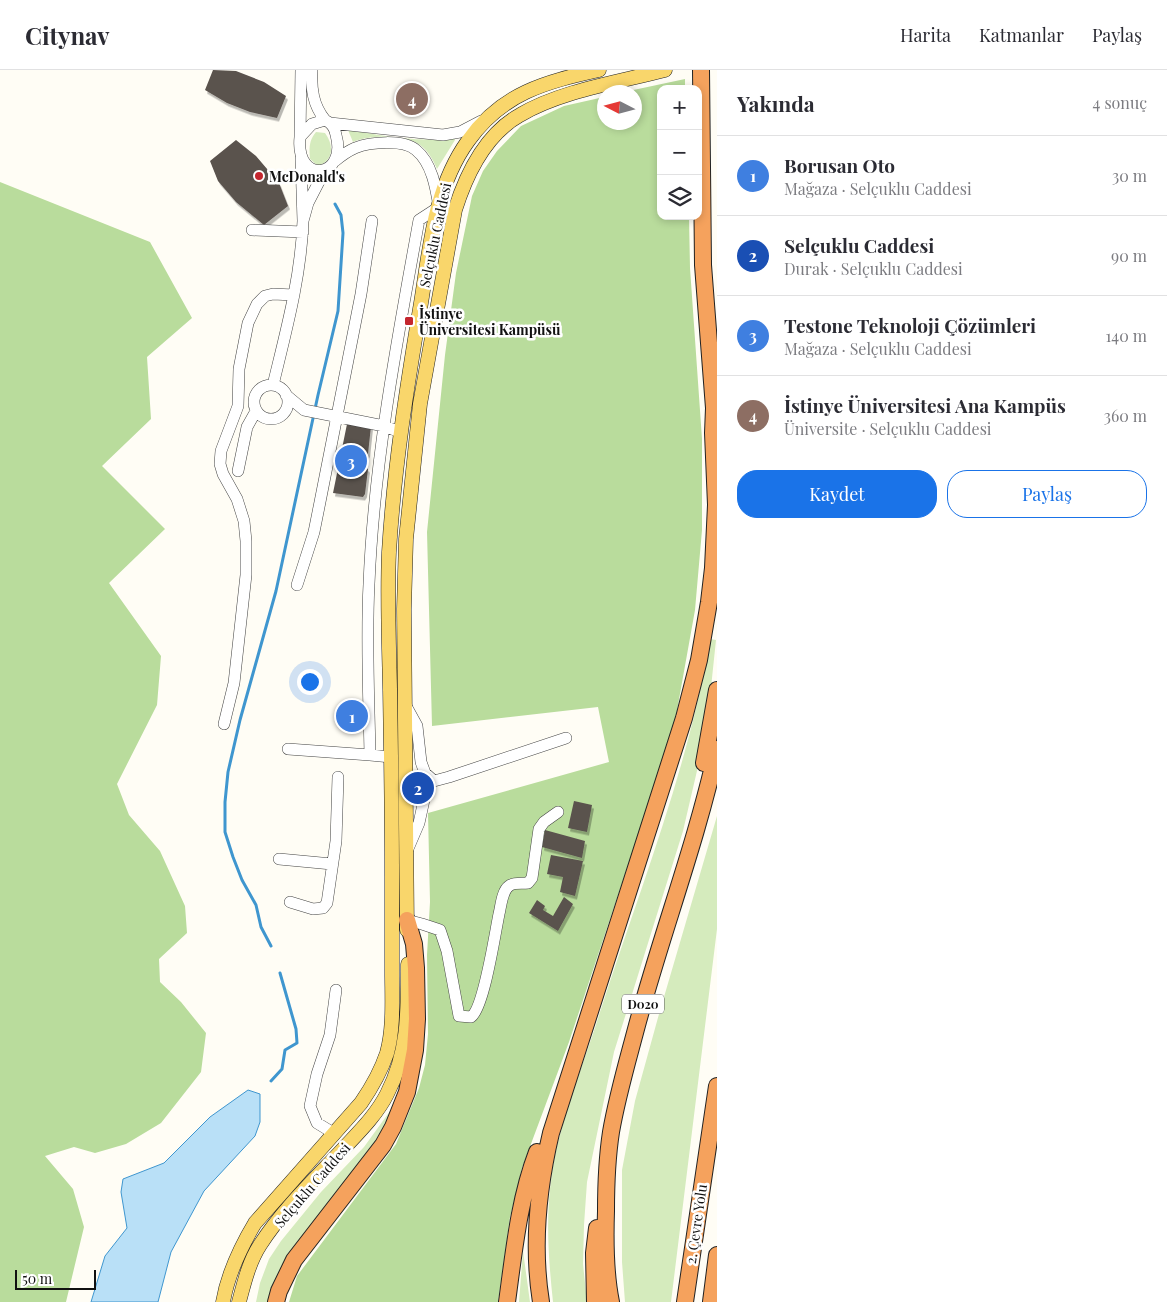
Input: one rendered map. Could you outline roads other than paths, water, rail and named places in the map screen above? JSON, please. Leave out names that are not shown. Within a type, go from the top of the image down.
[{"type":"highway","points":[[541,1302],[537,1258],[539,1195],[543,1166],[562,1097],[693,688],[710,593],[716,505],[713,433],[715,414],[702,265],[701,70]]},
{"type":"highway","points":[[699,823],[702,772],[717,690]]},
{"type":"highway","name":"D020","points":[[606,1189],[611,1132],[625,1070],[645,994],[699,823],[717,749]]},
{"type":"highway","points":[[276,1302],[279,1291],[294,1260],[383,1145],[407,1092],[415,1050],[417,1019],[414,944],[407,920]]},
{"type":"highway","name":"2. Çevre Yolu","points":[[685,1302],[717,1086]]},
{"type":"highway","points":[[507,1302],[517,1230],[526,1188],[545,1131],[562,1097]]},
{"type":"highway","points":[[595,1302],[594,1253],[606,1189]]},
{"type":"highway","points":[[606,1189],[606,1256],[611,1302]]},
{"type":"highway","name":"2. Çevre Yolu","points":[[711,1302],[717,1256]]},
{"type":"main road","name":"Selçuklu Caddesi","points":[[223,1302],[233,1265],[243,1242],[255,1223],[335,1134],[371,1089],[387,1052],[391,1032],[389,554],[400,432],[430,246],[445,184],[468,140],[491,114],[503,104],[545,84],[599,70]]},
{"type":"main road","name":"Selçuklu Caddesi","points":[[239,1302],[250,1264],[260,1246],[293,1204],[358,1133],[387,1095],[402,1056],[407,1032],[404,574],[406,539],[411,476],[429,346],[452,222],[465,182],[484,150],[499,131],[518,115],[549,100],[665,70]]},
{"type":"street","points":[[274,385],[300,263],[303,227],[301,159],[299,151],[301,70]]},
{"type":"street","points":[[312,70],[315,103],[335,130],[338,141],[335,161]]},
{"type":"street","points":[[300,137],[312,124],[328,121],[443,135],[460,132],[475,126],[491,114]]},
{"type":"street","points":[[303,227],[308,203],[324,172],[335,161],[355,148],[367,144],[385,142],[409,146],[415,149],[430,170],[439,207],[419,220],[388,389],[377,484],[369,584],[370,755]]},
{"type":"street","points":[[301,159],[310,169],[324,172]]},
{"type":"street","points":[[297,585],[314,532],[331,415],[361,294],[372,221]]},
{"type":"street","points":[[252,230],[303,227]]},
{"type":"street","points":[[224,724],[234,683],[246,575],[246,541],[244,520],[237,499],[223,474],[220,464],[221,451],[238,406],[239,368],[248,324],[254,310],[265,296],[273,294],[294,295]]},
{"type":"street","points":[[286,395],[287,406],[280,416],[265,418],[256,411],[254,400],[258,390],[262,387],[274,385],[279,387],[304,410],[384,426],[400,432]]},
{"type":"street","points":[[238,471],[247,427],[256,411]]},
{"type":"street","points":[[406,706],[417,726],[421,762],[425,773],[434,781],[566,738]]},
{"type":"street","points":[[288,749],[391,757]]},
{"type":"street","points":[[290,902],[313,909],[323,908],[327,904],[336,841],[338,777]]},
{"type":"street","points":[[407,852],[419,823],[429,777]]},
{"type":"street","points":[[407,920],[440,930],[447,950],[459,1016],[471,1017],[476,1014],[482,997],[506,888],[512,884],[528,883],[532,878],[539,829],[544,822],[558,812]]},
{"type":"street","points":[[279,859],[332,864]]},
{"type":"street","points":[[335,1134],[317,1123],[310,1106],[317,1074],[330,1035],[336,990]]},
{"type":"water","points":[[248,1090],[260,1094],[260,1122],[255,1136],[204,1191],[171,1252],[158,1302],[91,1302],[105,1256],[127,1228],[121,1192],[123,1179],[164,1163],[210,1117]]},
{"type":"waterway","points":[[271,946],[261,927],[256,905],[242,880],[225,832],[225,802],[228,772],[240,720],[276,591],[338,311],[343,233],[341,215],[335,204]]},
{"type":"waterway","points":[[271,1081],[282,1069],[285,1050],[297,1043],[296,1029],[280,973]]},
{"type":"place","name":"İstinye Üniversitesi Ana Kampüs","points":[[412,99]]},
{"type":"place","name":"McDonald's","points":[[259,176]]},
{"type":"place","name":"İstinye Üniversitesi Kampüsü","points":[[409,321]]},
{"type":"place","name":"Testone Teknoloji Çözümleri","points":[[351,461]]},
{"type":"place","name":"Borusan Oto","points":[[352,716]]},
{"type":"place","name":"Selçuklu Caddesi","points":[[418,788]]}]
